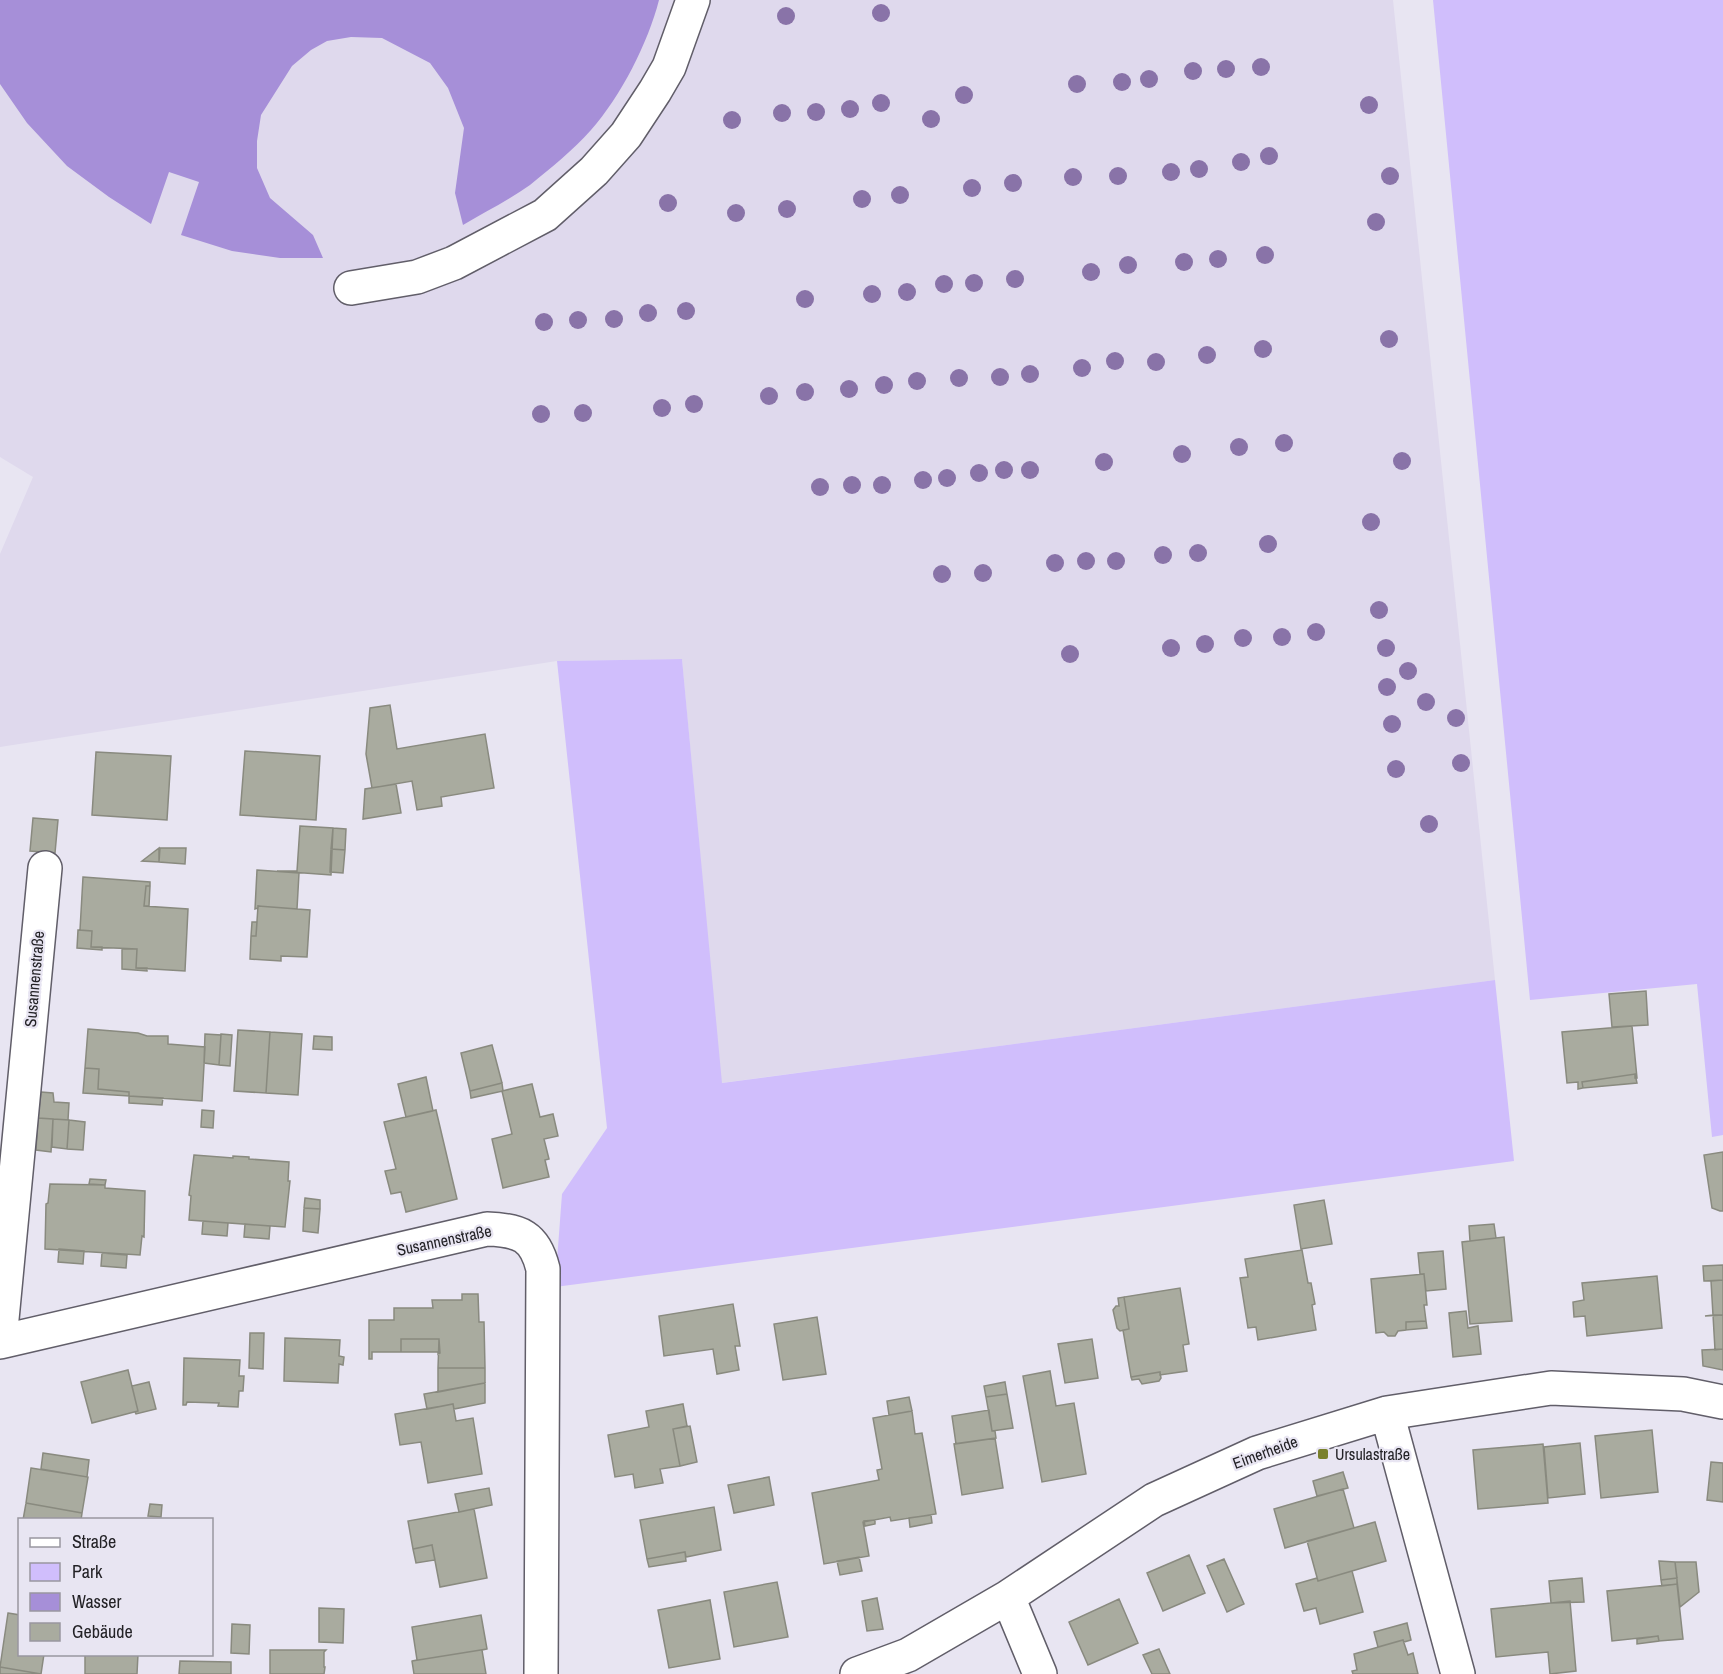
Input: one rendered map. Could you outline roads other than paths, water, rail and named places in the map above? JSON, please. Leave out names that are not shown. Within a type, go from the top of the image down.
[{"type":"street","points":[[351,288],[417,277],[454,263],[545,215],[594,171],[632,126],[669,67],[693,0]]},
{"type":"street","name":"Susannenstraße","points":[[45,868],[0,1341],[488,1229],[508,1230],[528,1237],[540,1254],[543,1269],[542,1674]]},
{"type":"street","name":"Eimerheide","points":[[857,1674],[908,1655],[1008,1597],[1154,1500],[1257,1453],[1387,1413],[1551,1388],[1683,1394],[1723,1402]]},
{"type":"street","points":[[1387,1413],[1458,1674]]},
{"type":"street","points":[[1008,1597],[1040,1674]]},
{"type":"water","points":[[0,0],[659,0],[641,51],[613,101],[591,130],[530,185],[463,225],[455,193],[464,128],[448,88],[430,63],[382,38],[351,37],[327,41],[311,50],[292,66],[261,115],[257,141],[257,168],[270,198],[313,235],[323,258],[280,258],[232,251],[181,235],[199,182],[169,172],[151,224],[67,166],[27,123],[0,84]]},
{"type":"place","name":"Ursulastraße","points":[[1323,1454]]}]
